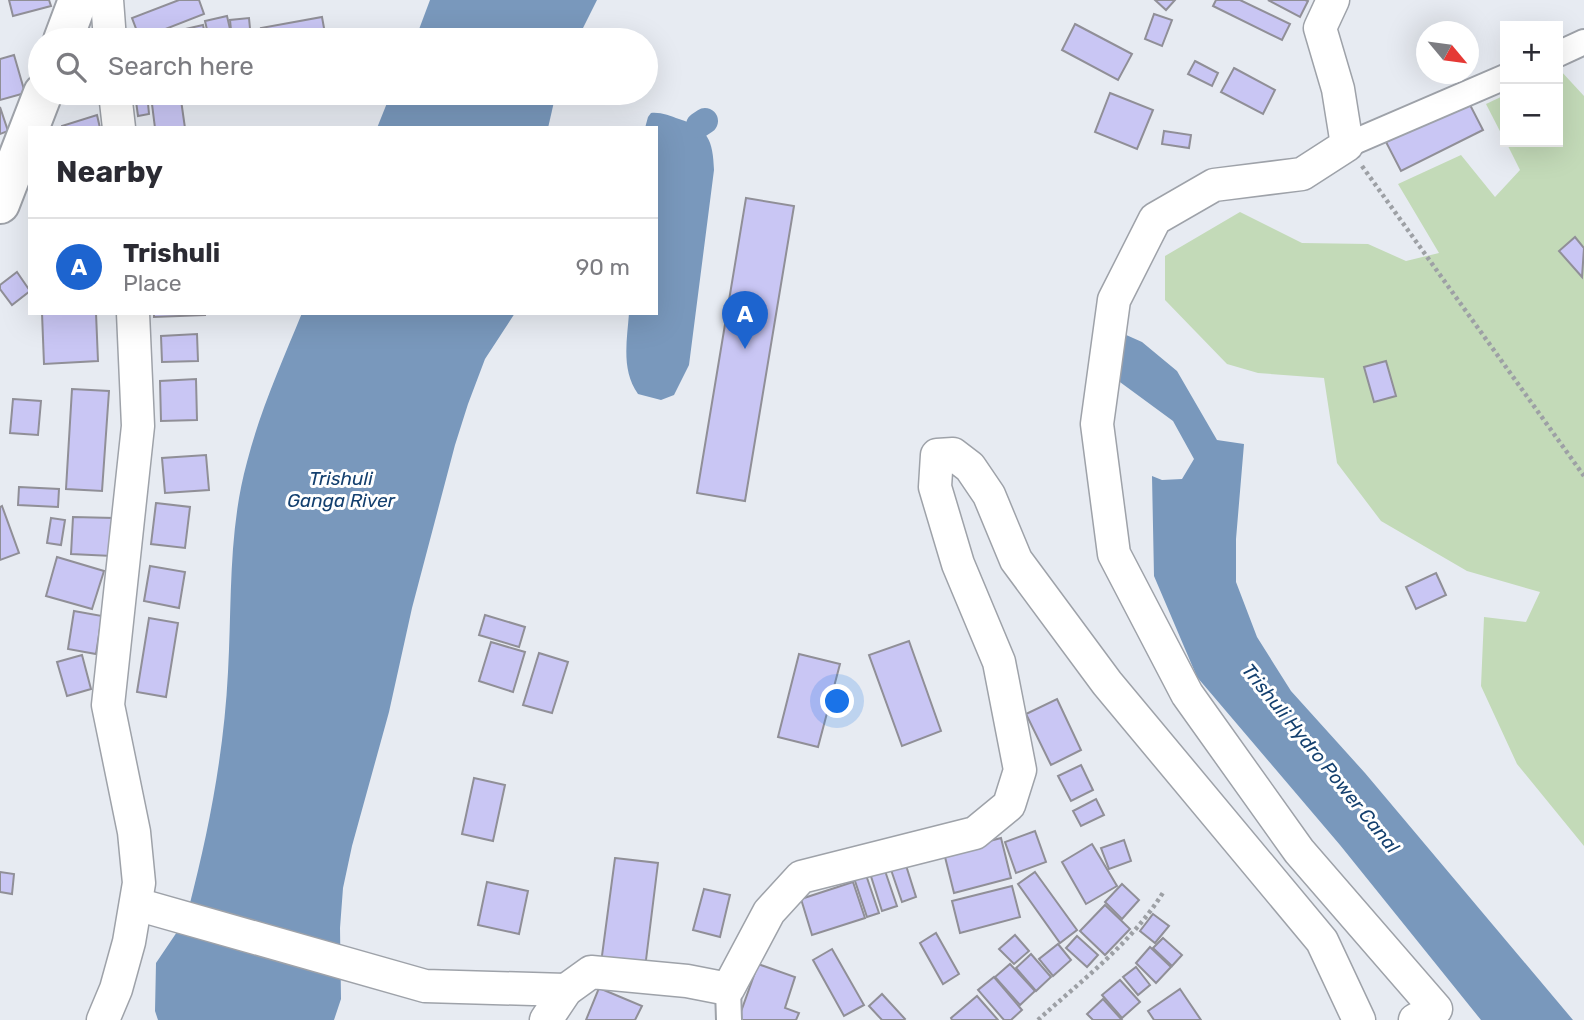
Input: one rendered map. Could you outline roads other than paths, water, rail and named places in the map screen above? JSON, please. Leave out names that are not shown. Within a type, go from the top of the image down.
[{"type":"main road","points":[[68,28],[78,0]]},
{"type":"main road","points":[[30,126],[38,105]]},
{"type":"main road","points":[[0,204],[28,132]]},
{"type":"street","points":[[107,0],[109,28]]},
{"type":"street","points":[[1333,0],[1320,28],[1338,89],[1347,145]]},
{"type":"street","points":[[1563,52],[1584,42]]},
{"type":"street","points":[[1415,1020],[1436,1009],[1299,851],[1187,694],[1114,554],[1097,424],[1114,300],[1155,219],[1213,185],[1302,174],[1347,145],[1500,79]]},
{"type":"street","points":[[116,105],[119,126]]},
{"type":"street","points":[[103,1020],[145,907],[139,883],[134,832],[108,705],[138,426],[133,315]]},
{"type":"street","points":[[729,1020],[728,989],[769,912],[801,877],[975,833],[1009,805],[1020,770],[999,662],[958,564],[935,487],[937,455],[953,454],[970,467],[989,495],[1016,560],[1107,683],[1322,942],[1359,1020]]},
{"type":"street","points":[[145,907],[425,986],[566,990]]},
{"type":"street","points":[[546,1020],[566,990],[591,972],[687,981],[728,989]]},
{"type":"water","points":[[430,0],[597,0],[583,28],[420,28]]},
{"type":"water","points":[[386,105],[553,105],[548,126],[378,126]]},
{"type":"water","points":[[651,113],[662,114],[703,131],[710,143],[714,170],[689,365],[674,395],[661,400],[638,394],[629,375],[626,355],[629,315],[658,315],[658,126],[646,126]]},
{"type":"water","name":"Trishuli Ganga River","points":[[301,315],[514,315],[485,359],[468,404],[412,608],[389,712],[343,888],[340,928],[341,999],[334,1020],[158,1020],[155,1011],[156,963],[181,926],[189,907],[209,820],[226,702],[237,514],[247,462],[272,387]]},
{"type":"water","name":"Trishuli Hydro Power Canal","points":[[1115,330],[1142,342],[1177,371],[1217,440],[1244,444],[1236,539],[1236,582],[1257,637],[1291,691],[1365,773],[1573,1020],[1481,1020],[1340,845],[1197,677],[1154,576],[1152,476],[1162,480],[1182,479],[1194,459],[1173,421],[1109,374]]},
{"type":"waterway","points":[[699,125],[705,121]]},
{"type":"place","name":"Trishuli","points":[[745,349]]}]
